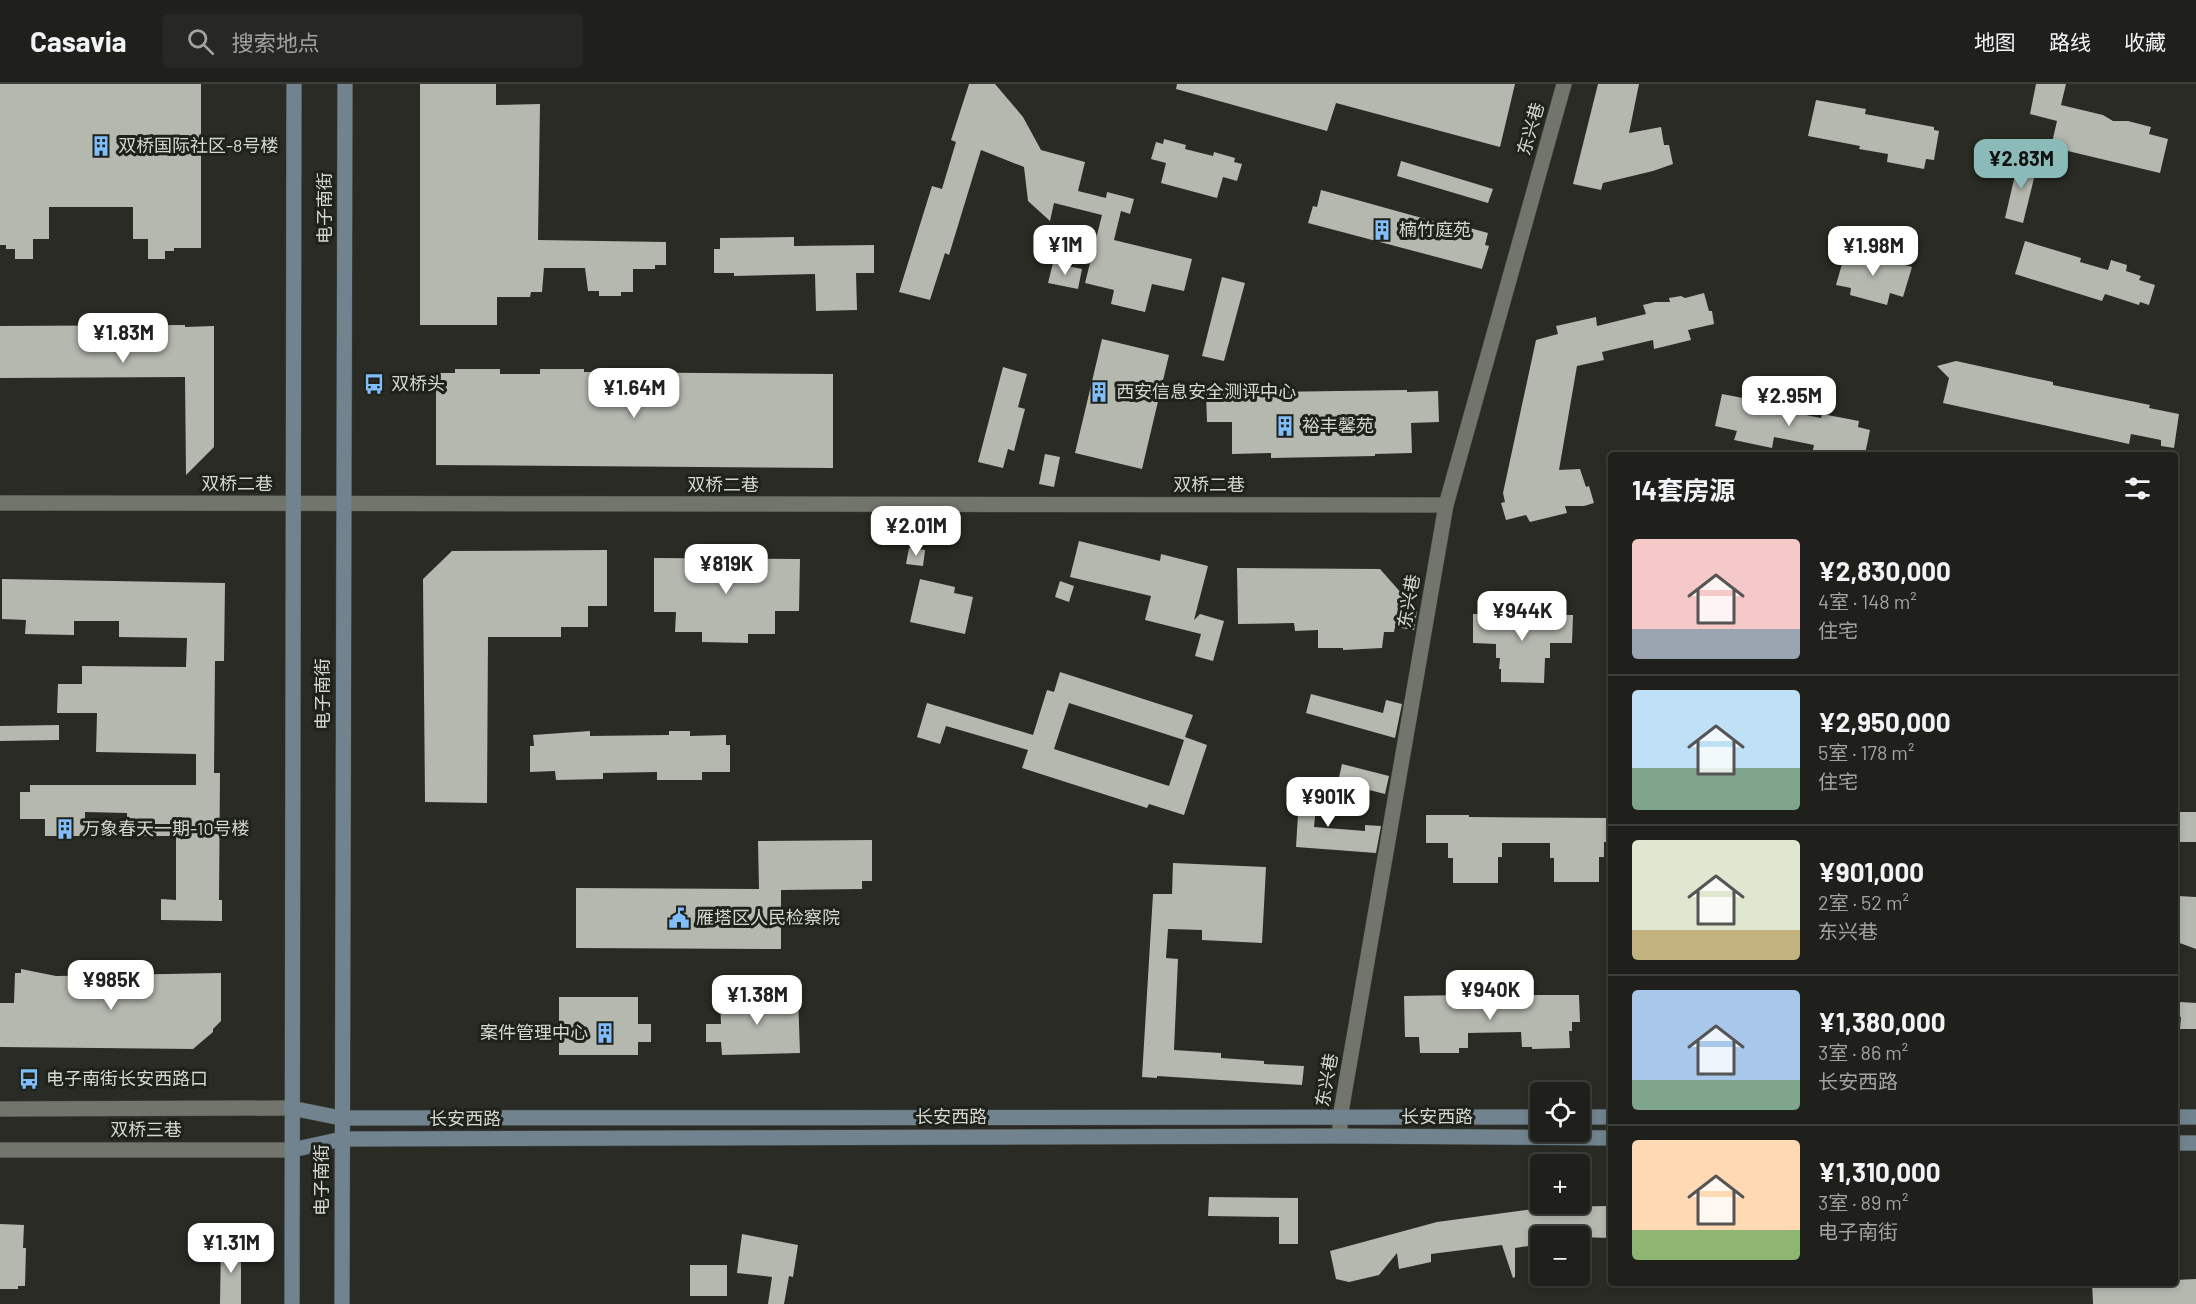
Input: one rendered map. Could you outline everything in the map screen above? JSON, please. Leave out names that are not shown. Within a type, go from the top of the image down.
[{"type":"main road","name":"电子南街","points":[[292,1304],[294,84]]},
{"type":"main road","name":"电子南街","points":[[342,1304],[345,84]]},
{"type":"main road","name":"长安西路","points":[[291,1108],[341,1118],[1530,1117]]},
{"type":"main road","points":[[1590,1117],[1608,1117]]},
{"type":"main road","points":[[2178,1117],[2196,1117]]},
{"type":"main road","name":"长安西路","points":[[292,1149],[342,1138],[1340,1136],[1608,1138]]},
{"type":"main road","points":[[2178,1143],[2196,1143]]},
{"type":"street","name":"东兴巷","points":[[1340,1136],[1340,1118],[1446,505],[1564,84]]},
{"type":"street","name":"双桥二巷","points":[[0,503],[1446,505]]},
{"type":"street","name":"双桥三巷","points":[[0,1109],[291,1108]]},
{"type":"street","name":"双桥三巷","points":[[0,1150],[292,1149]]},
{"type":"building","name":"双桥国际社区-8号楼","points":[[0,84],[201,84],[201,248],[174,248],[174,251],[165,251],[165,259],[148,259],[148,239],[133,239],[133,207],[49,207],[49,239],[33,239],[33,259],[15,259],[15,249],[6,249],[6,245],[0,245]]},
{"type":"building","points":[[420,84],[496,84],[496,105],[540,104],[538,240],[666,242],[666,265],[655,265],[655,269],[633,269],[633,292],[621,292],[621,296],[599,296],[599,291],[588,291],[585,268],[544,268],[542,292],[531,292],[530,297],[497,297],[497,325],[420,325]]},
{"type":"building","points":[[969,84],[995,84],[1023,117],[1041,150],[1085,162],[1078,191],[1106,198],[1107,192],[1134,199],[1130,214],[1121,211],[1114,240],[1192,259],[1184,291],[1152,284],[1145,312],[1111,304],[1114,290],[1085,283],[1102,215],[1054,203],[1050,221],[1028,201],[1024,167],[981,150],[949,255],[945,253],[930,300],[899,292],[932,186],[942,189],[956,142],[951,140]]},
{"type":"building","points":[[1177,84],[1515,84],[1500,147],[1336,103],[1327,131],[1176,89]]},
{"type":"building","points":[[1598,84],[1639,84],[1629,133],[1661,127],[1664,145],[1669,145],[1673,164],[1603,183],[1601,190],[1573,184]]},
{"type":"building","points":[[2036,84],[2066,84],[2061,105],[2103,115],[2113,121],[2128,121],[2151,127],[2149,134],[2168,139],[2160,173],[2051,147],[2057,121],[2030,114]]},
{"type":"building","points":[[1816,100],[1866,109],[1865,114],[1934,127],[1934,130],[1939,131],[1934,160],[1926,159],[1924,169],[1887,162],[1888,154],[1808,136]]},
{"type":"building","points":[[1164,139],[1186,145],[1185,149],[1213,156],[1214,152],[1235,158],[1234,162],[1242,164],[1237,181],[1223,177],[1217,198],[1161,183],[1166,163],[1151,159],[1156,142],[1163,144]]},
{"type":"building","points":[[2019,158],[2038,162],[2023,223],[2005,218]]},
{"type":"building","points":[[1401,161],[1493,189],[1488,203],[1397,176]]},
{"type":"building","name":"楠竹庭苑","points":[[1321,190],[1458,228],[1459,225],[1488,233],[1485,245],[1489,246],[1482,269],[1308,223],[1313,206],[1317,207]]},
{"type":"building","points":[[794,237],[794,246],[874,245],[874,273],[856,273],[857,310],[816,311],[815,274],[734,276],[734,273],[714,273],[714,249],[720,249],[720,238]]},
{"type":"building","points":[[2025,241],[2081,258],[2080,262],[2108,270],[2111,260],[2127,265],[2126,271],[2141,276],[2139,280],[2155,285],[2149,305],[2140,302],[2139,305],[2105,294],[2102,301],[2015,274]]},
{"type":"building","points":[[1846,250],[1912,267],[1903,297],[1890,293],[1887,305],[1850,295],[1851,288],[1836,285]]},
{"type":"building","points":[[1053,263],[1082,269],[1078,289],[1048,283]]},
{"type":"building","points":[[1222,277],[1245,283],[1224,361],[1202,356]]},
{"type":"building","points":[[1704,293],[1709,311],[1712,311],[1714,324],[1688,330],[1691,340],[1654,349],[1653,340],[1602,352],[1604,360],[1577,366],[1559,470],[1580,469],[1586,487],[1589,486],[1594,503],[1584,506],[1565,506],[1567,513],[1530,522],[1526,515],[1506,520],[1501,503],[1505,502],[1503,493],[1536,340],[1558,334],[1556,326],[1596,317],[1597,326],[1646,314],[1643,305],[1670,302],[1669,298],[1681,296],[1685,298]]},
{"type":"building","points":[[185,325],[185,327],[214,326],[214,447],[186,475],[185,377],[0,378],[0,326]]},
{"type":"building","name":"西安信息安全测评中心","points":[[1102,339],[1169,355],[1142,469],[1075,453]]},
{"type":"building","points":[[1956,361],[2053,382],[2053,385],[2150,405],[2149,408],[2179,414],[2174,448],[2161,446],[2161,440],[2131,434],[2129,444],[1943,403],[1949,378],[1937,366]]},
{"type":"building","points":[[1003,367],[1027,374],[1018,407],[1025,409],[1014,451],[1008,449],[1003,468],[978,462]]},
{"type":"building","points":[[455,369],[500,369],[500,374],[540,374],[540,369],[584,369],[584,372],[833,374],[833,468],[436,465],[436,373],[455,373]]},
{"type":"building","name":"裕丰馨苑","points":[[1407,390],[1407,392],[1438,391],[1439,422],[1411,423],[1412,453],[1271,458],[1271,453],[1232,454],[1232,422],[1207,422],[1206,393]]},
{"type":"building","points":[[1722,394],[1743,398],[1744,395],[1782,403],[1781,410],[1821,418],[1822,414],[1859,421],[1858,427],[1870,430],[1865,452],[1812,452],[1814,445],[1774,437],[1772,448],[1734,440],[1737,431],[1715,426]]},
{"type":"building","points":[[1045,454],[1060,457],[1054,487],[1039,484]]},
{"type":"building","points":[[1079,541],[1160,561],[1161,554],[1208,566],[1194,620],[1200,614],[1224,621],[1213,661],[1195,656],[1201,634],[1145,620],[1151,596],[1070,577]]},
{"type":"building","points":[[909,548],[925,550],[923,566],[906,564]]},
{"type":"building","points":[[607,550],[607,606],[588,606],[588,627],[561,627],[561,637],[488,637],[487,803],[425,802],[423,579],[452,551]]},
{"type":"building","points":[[654,558],[800,559],[799,611],[775,611],[775,634],[748,634],[748,643],[702,642],[702,632],[675,632],[676,612],[654,612]]},
{"type":"building","points":[[1237,568],[1380,569],[1417,611],[1414,630],[1395,627],[1394,632],[1384,632],[1382,648],[1343,650],[1343,648],[1318,648],[1318,630],[1295,631],[1294,623],[1238,624]]},
{"type":"building","points":[[2,579],[225,583],[224,661],[215,661],[214,773],[220,773],[219,900],[222,900],[222,921],[161,920],[161,899],[176,900],[176,836],[127,836],[127,813],[85,812],[85,836],[45,836],[45,819],[20,819],[20,792],[30,792],[30,785],[196,785],[196,754],[96,752],[97,713],[57,713],[58,684],[82,684],[82,666],[186,667],[187,638],[119,637],[119,621],[74,621],[74,635],[25,634],[26,620],[2,619]]},
{"type":"building","points":[[920,579],[955,587],[954,593],[973,597],[965,634],[910,622]]},
{"type":"building","points":[[1060,581],[1074,586],[1069,602],[1055,597]]},
{"type":"building","points":[[1473,614],[1573,615],[1572,643],[1550,643],[1550,658],[1545,658],[1544,683],[1501,682],[1500,658],[1496,658],[1496,644],[1473,643]]},
{"type":"building","points":[[1060,672],[1193,715],[1185,737],[1207,745],[1184,815],[1149,804],[1147,808],[1022,768],[1028,750],[946,726],[940,744],[917,737],[927,703],[1033,735],[1047,690],[1054,692]],"holes":[[[1069,703],[1184,740],[1169,786],[1054,749]]]},
{"type":"building","points":[[1311,694],[1383,713],[1386,700],[1402,704],[1395,738],[1306,713]]},
{"type":"building","points":[[59,725],[59,740],[0,741],[0,726]]},
{"type":"building","points":[[590,731],[590,736],[669,735],[669,731],[690,731],[690,736],[726,735],[726,745],[730,745],[730,772],[702,772],[702,780],[657,780],[657,772],[603,773],[603,779],[556,780],[555,771],[530,772],[530,746],[534,746],[533,735]]},
{"type":"building","points":[[1342,764],[1389,776],[1385,794],[1338,782]]},
{"type":"building","points":[[1296,784],[1318,786],[1314,827],[1365,831],[1365,825],[1381,826],[1376,853],[1296,847],[1298,814],[1293,814]]},
{"type":"building","points":[[2178,812],[2196,812],[2196,842],[2178,842]]},
{"type":"building","points":[[1426,815],[1608,818],[1608,842],[1604,842],[1604,857],[1599,857],[1599,882],[1554,882],[1554,858],[1550,858],[1550,843],[1502,843],[1502,857],[1498,857],[1498,883],[1453,883],[1453,858],[1448,858],[1448,843],[1426,843]]},
{"type":"building","name":"雁塔区人民检察院","points":[[872,840],[872,881],[862,881],[862,889],[781,890],[781,949],[576,948],[576,888],[759,889],[758,841]]},
{"type":"building","points":[[1173,863],[1266,867],[1262,943],[1202,940],[1202,930],[1168,929],[1166,958],[1178,959],[1174,1050],[1221,1053],[1221,1058],[1264,1061],[1264,1064],[1304,1066],[1302,1085],[1142,1077],[1153,894],[1172,894]]},
{"type":"building","points":[[2178,896],[2196,897],[2196,949],[2178,942]]},
{"type":"building","points":[[21,969],[56,976],[221,973],[221,1021],[213,1032],[193,1049],[0,1047],[0,1003],[14,1003],[15,973],[21,973]]},
{"type":"building","points":[[1464,995],[1464,1002],[1523,1001],[1523,995],[1579,995],[1580,1022],[1572,1022],[1572,1031],[1569,1031],[1570,1048],[1522,1047],[1521,1032],[1468,1033],[1468,1048],[1459,1048],[1459,1053],[1420,1053],[1419,1037],[1405,1037],[1404,996]]},
{"type":"building","points":[[798,996],[800,1053],[722,1055],[721,1042],[706,1042],[706,1024],[721,1024],[720,998]]},
{"type":"building","name":"案件管理中心","points":[[559,997],[638,997],[638,1024],[651,1024],[651,1042],[638,1042],[638,1055],[559,1055]]},
{"type":"building","points":[[2178,1003],[2196,1003],[2196,1029],[2180,1029],[2181,1017],[2178,1016]]},
{"type":"building","points":[[1209,1197],[1298,1198],[1298,1244],[1279,1244],[1279,1217],[1208,1216]]},
{"type":"building","points":[[1590,1206],[1608,1206],[1608,1238],[1590,1237],[1590,1226],[1530,1226],[1530,1246],[1515,1248],[1515,1277],[1513,1278],[1502,1245],[1431,1254],[1431,1262],[1399,1269],[1397,1253],[1379,1275],[1349,1282],[1336,1279],[1330,1251],[1437,1222],[1530,1209],[1530,1214],[1590,1214]]},
{"type":"building","points":[[0,1224],[24,1225],[25,1286],[18,1286],[18,1289],[0,1289]]},
{"type":"building","points":[[742,1234],[798,1245],[793,1277],[789,1276],[784,1304],[768,1304],[772,1277],[737,1273]]},
{"type":"building","points":[[221,1243],[241,1243],[241,1304],[220,1304]]},
{"type":"building","points":[[690,1265],[727,1265],[727,1296],[690,1296]]},
{"type":"building","points":[[2196,1279],[2196,1304],[2093,1304],[2092,1286],[2178,1286],[2178,1280]]},
{"type":"place","name":"双桥国际社区-8号楼","points":[[101,146]]},
{"type":"place","name":"楠竹庭苑","points":[[1382,230]]},
{"type":"place","name":"双桥头","points":[[374,384]]},
{"type":"place","name":"西安信息安全测评中心","points":[[1099,392]]},
{"type":"place","name":"裕丰馨苑","points":[[1285,426]]},
{"type":"place","name":"万象春天一期-10号楼","points":[[65,829]]},
{"type":"place","name":"雁塔区人民检察院","points":[[679,918]]},
{"type":"place","name":"案件管理中心","points":[[605,1033]]},
{"type":"place","name":"电子南街长安西路口","points":[[29,1079]]}]
